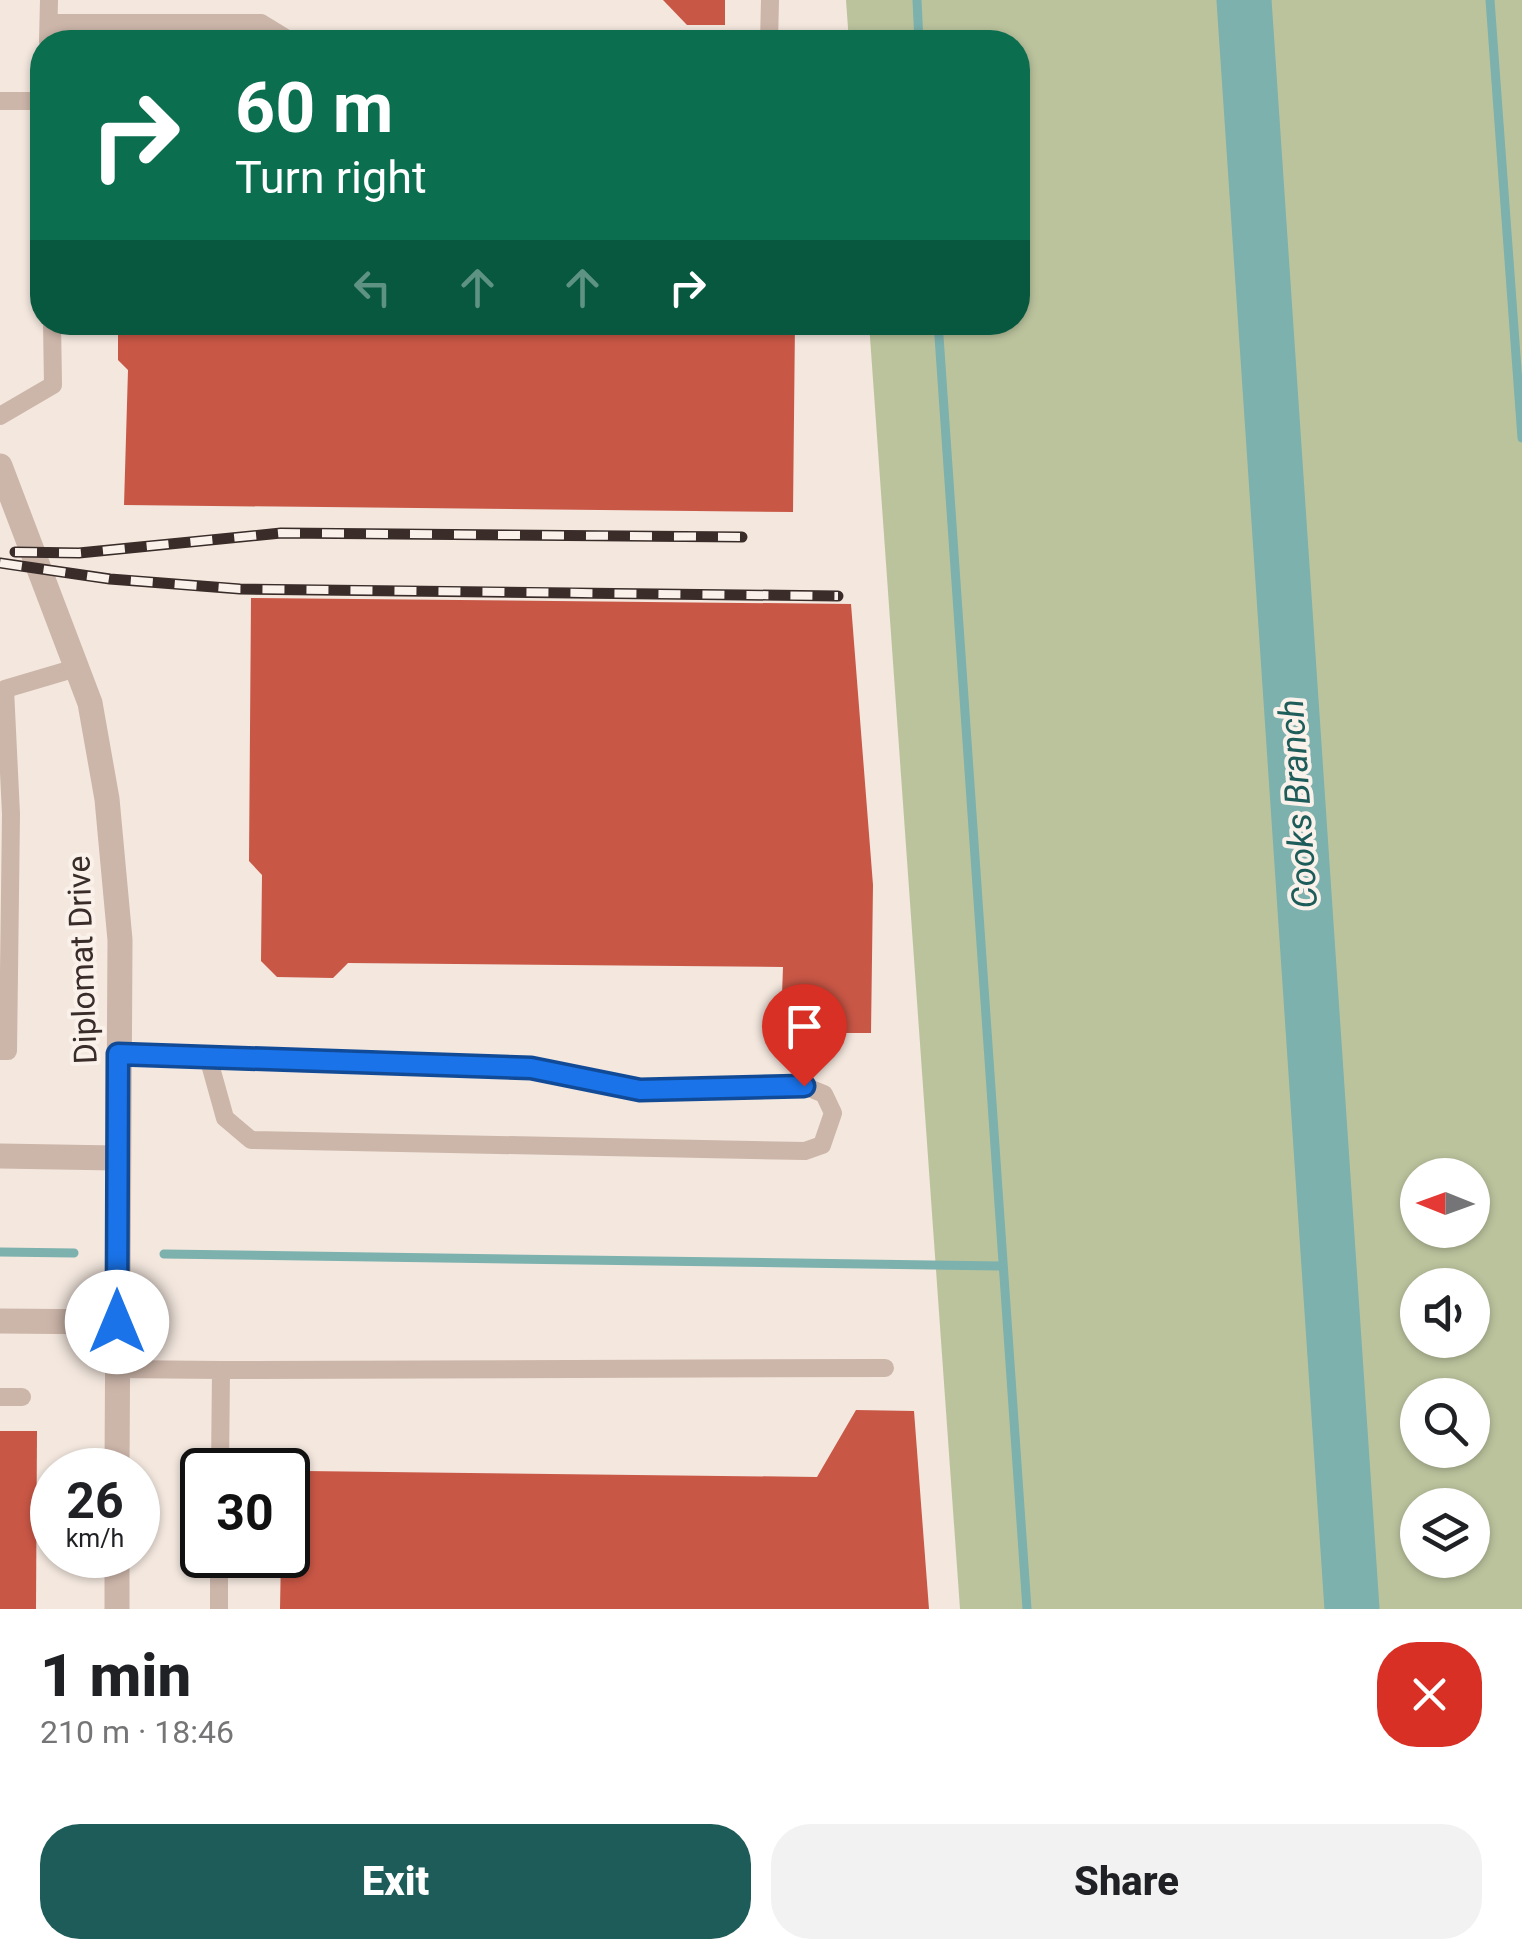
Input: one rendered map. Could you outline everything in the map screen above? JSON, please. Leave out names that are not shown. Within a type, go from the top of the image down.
[{"type":"street","name":"Diplomat Drive","points":[[2,476],[90,703],[107,799],[120,940],[117,1448]]},
{"type":"street","points":[[0,1156],[116,1158]]},
{"type":"street","points":[[0,1321],[117,1322]]},
{"type":"street","points":[[117,1578],[117,1609]]},
{"type":"lane","points":[[49,0],[49,30]]},
{"type":"lane","points":[[769,30],[770,0]]},
{"type":"lane","points":[[113,30],[261,23],[272,30]]},
{"type":"lane","points":[[0,101],[30,101]]},
{"type":"lane","points":[[0,416],[53,385],[52,335]]},
{"type":"lane","points":[[0,1051],[8,1051],[10,814],[5,690],[76,668]]},
{"type":"lane","points":[[118,1054],[208,1057],[531,1068],[640,1090],[804,1086],[824,1094],[832,1114],[822,1145],[805,1152],[250,1140],[225,1118],[208,1057]]},
{"type":"lane","points":[[116,1370],[885,1368]]},
{"type":"lane","points":[[220,1370],[220,1448]]},
{"type":"lane","points":[[0,1397],[22,1398]]},
{"type":"lane","points":[[219,1578],[219,1609]]},
{"type":"green space","points":[[846,0],[1522,0],[1522,1609],[960,1609],[870,335],[1030,335],[1030,30],[848,30]]},
{"type":"building","points":[[663,0],[725,0],[725,25],[687,25]]},
{"type":"building","points":[[118,335],[795,335],[793,512],[124,505],[128,370],[118,360]]},
{"type":"building","points":[[251,598],[851,604],[873,885],[871,1033],[804,1033],[782,995],[783,967],[348,963],[333,978],[277,977],[261,961],[262,875],[249,861]]},
{"type":"building","points":[[856,1410],[914,1411],[929,1609],[280,1609],[281,1578],[310,1578],[310,1471],[817,1477]]},
{"type":"building","points":[[0,1431],[37,1431],[37,1448],[30,1448],[30,1578],[36,1578],[36,1609],[0,1609]]},
{"type":"waterway","points":[[917,0],[918,30]]},
{"type":"waterway","name":"Cooks Branch","points":[[1244,0],[1352,1609]]},
{"type":"waterway","points":[[1490,0],[1522,438]]},
{"type":"waterway","points":[[939,335],[1027,1609]]},
{"type":"waterway","points":[[0,1252],[74,1253]]},
{"type":"waterway","points":[[164,1254],[1000,1266]]},
{"type":"railway","points":[[15,552],[79,553],[281,533],[742,537]]},
{"type":"railway","points":[[0,563],[110,579],[240,589],[838,596]]},
{"type":"route","points":[[117,1322],[118,1054],[531,1068],[640,1090],[804,1086]]}]
